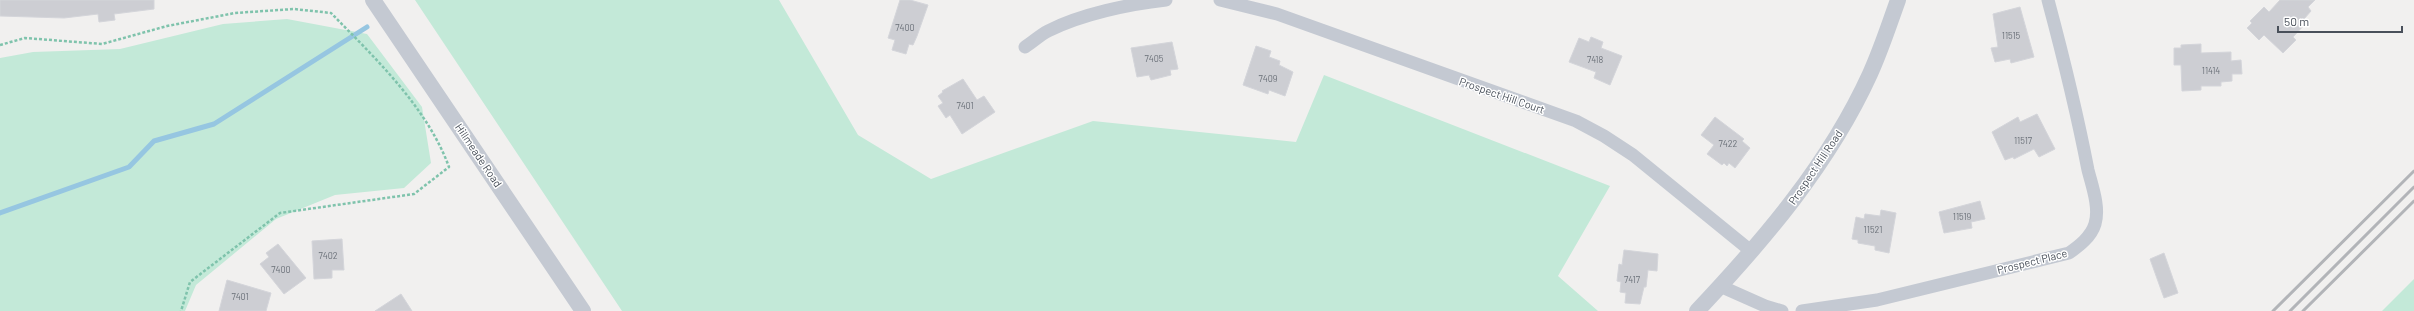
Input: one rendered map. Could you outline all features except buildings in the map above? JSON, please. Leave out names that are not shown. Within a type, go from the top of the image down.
[{"type":"street","name":"Hillmeade Road","points":[[374,0],[584,311]]},
{"type":"street","points":[[1025,47],[1048,31],[1088,16],[1143,2],[1166,0]]},
{"type":"street","name":"Prospect Hill Court","points":[[1220,0],[1277,14],[1576,121],[1604,136],[1633,155],[1751,251]]},
{"type":"street","name":"Prospect Hill Road","points":[[1697,311],[1751,251],[1796,197],[1846,120],[1870,74],[1898,0]]},
{"type":"street","name":"Prospect Place","points":[[1802,311],[1877,300],[2069,253],[2079,246],[2088,236],[2095,224],[2096,209],[2080,129],[2048,0]]},
{"type":"street","points":[[1720,286],[1765,306],[1782,311]]},
{"type":"path","points":[[0,45],[25,38],[102,44],[167,26],[236,13],[294,9],[331,13],[357,40],[417,109],[443,149],[449,167],[414,194],[280,213],[190,282],[181,311]]},
{"type":"green space","points":[[415,0],[779,0],[858,135],[931,179],[1093,121],[1296,142],[1324,75],[1610,186],[1558,276],[1598,311],[622,311]]},
{"type":"green space","points":[[287,19],[367,34],[422,107],[431,163],[404,188],[335,195],[276,219],[196,285],[185,311],[0,311],[0,58],[33,52],[120,49],[223,24]]},
{"type":"green space","points":[[2414,279],[2414,311],[2382,311]]},
{"type":"waterway","points":[[0,213],[129,167],[154,141],[214,124],[367,27]]},
{"type":"railway","points":[[2273,311],[2414,171]]},
{"type":"railway","points":[[2290,311],[2414,187]]},
{"type":"railway","points":[[2303,311],[2414,201]]}]
